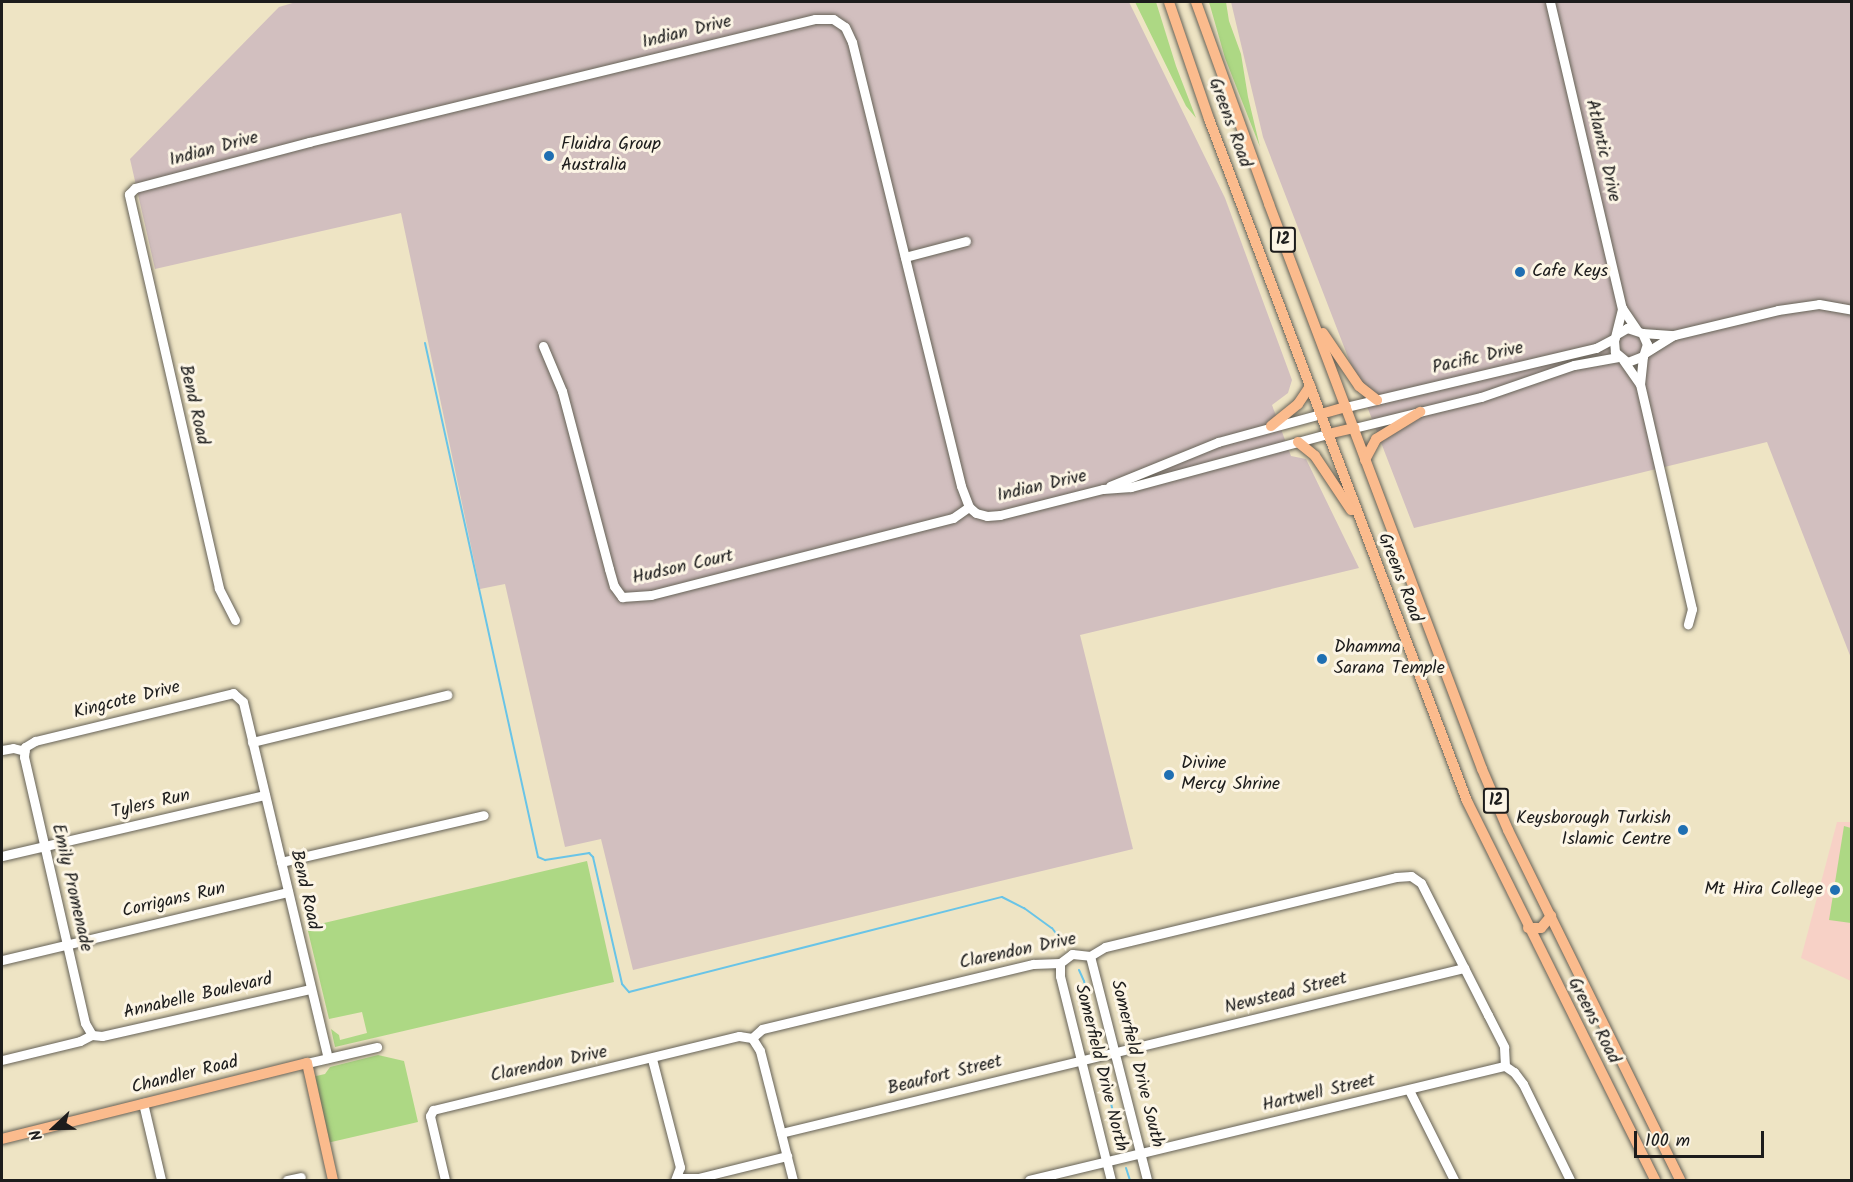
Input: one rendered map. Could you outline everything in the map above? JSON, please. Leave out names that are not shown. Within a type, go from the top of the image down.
[{"type":"main road","name":"Greens Road","points":[[1169,2],[1190,66],[1467,801],[1655,1180]]},
{"type":"main road","name":"Greens Road","points":[[1196,2],[1482,769],[1508,830],[1680,1180]]},
{"type":"main road","points":[[1307,304],[1328,342],[1359,386],[1377,400]]},
{"type":"main road","points":[[1271,426],[1298,404],[1310,386]]},
{"type":"main road","points":[[1321,414],[1346,407]]},
{"type":"main road","points":[[1365,460],[1376,439],[1420,412]]},
{"type":"main road","points":[[1328,434],[1354,428]]},
{"type":"main road","points":[[1298,442],[1315,456],[1362,525]]},
{"type":"main road","points":[[1528,928],[1540,928],[1551,916]]},
{"type":"main road","points":[[307,1063],[333,1180]]},
{"type":"main road","name":"Chandler Road","points":[[2,1139],[307,1063]]},
{"type":"street","name":"Atlantic Drive","points":[[1550,2],[1622,308],[1640,332]]},
{"type":"street","name":"Indian Drive","points":[[129,194],[135,189],[321,139],[815,19],[833,19],[845,27],[852,42],[961,486],[969,507],[976,513],[987,516],[1103,489],[1131,487],[1328,434]]},
{"type":"street","name":"Bend Road","points":[[129,194],[219,588],[235,620]]},
{"type":"street","points":[[905,257],[966,242]]},
{"type":"street","points":[[1640,384],[1613,346],[1616,336],[1626,328],[1640,332],[1674,335],[1804,305],[1851,310]]},
{"type":"street","name":"Atlantic Drive","points":[[1616,336],[1622,308]]},
{"type":"street","points":[[1640,332],[1647,344],[1640,384],[1692,609],[1688,624]]},
{"type":"street","points":[[1621,358],[1633,361],[1674,335]]},
{"type":"street","name":"Pacific Drive","points":[[1346,407],[1596,348],[1616,336]]},
{"type":"street","name":"Hudson Court","points":[[543,346],[562,392],[611,578],[622,597],[637,598],[651,595],[953,518],[969,507]]},
{"type":"street","name":"Pacific Drive","points":[[1354,428],[1481,397],[1574,364],[1621,358]]},
{"type":"street","name":"Indian Drive","points":[[1103,489],[1218,442],[1321,414]]},
{"type":"street","name":"Kingcote Drive","points":[[25,749],[46,738],[233,693],[238,695]]},
{"type":"street","name":"Bend Road","points":[[238,695],[243,702],[328,1058]]},
{"type":"street","points":[[252,742],[447,695]]},
{"type":"street","points":[[2,750],[25,749]]},
{"type":"street","name":"Emily Promenade","points":[[25,749],[24,757],[67,943],[86,1023],[92,1035]]},
{"type":"street","name":"Tylers Run","points":[[2,856],[265,795]]},
{"type":"street","points":[[281,862],[484,815]]},
{"type":"street","name":"Clarendon Drive","points":[[445,1180],[431,1122],[430,1116],[433,1110],[652,1059],[738,1036],[752,1038],[762,1029],[1033,964],[1060,963],[1072,954],[1090,956],[1105,947],[1404,876],[1416,878],[1421,883],[1504,1047],[1505,1066]]},
{"type":"street","name":"Corrigans Run","points":[[2,960],[288,892]]},
{"type":"street","name":"Somerfield Drive South","points":[[1090,956],[1147,1180]]},
{"type":"street","name":"Somerfield Drive North","points":[[1060,963],[1060,976],[1111,1180]]},
{"type":"street","name":"Newstead Street","points":[[1116,1052],[1464,968]]},
{"type":"street","name":"Annabelle Boulevard","points":[[2,1060],[80,1041],[92,1035],[102,1036],[311,989]]},
{"type":"street","points":[[752,1038],[760,1051],[793,1180]]},
{"type":"street","name":"Chandler Road","points":[[307,1063],[377,1047]]},
{"type":"street","name":"Beaufort Street","points":[[781,1133],[1116,1052]]},
{"type":"street","points":[[652,1059],[680,1167],[677,1179],[698,1178],[787,1156]]},
{"type":"street","points":[[1505,1066],[1514,1072],[1523,1084],[1570,1180]]},
{"type":"street","name":"Hartwell Street","points":[[1029,1180],[1505,1066]]},
{"type":"street","points":[[1409,1090],[1454,1180]]},
{"type":"street","points":[[143,1103],[161,1180]]},
{"type":"street","points":[[287,1180],[300,1177]]},
{"type":"shaded area","points":[[296,2],[1129,2],[1225,198],[1292,380],[1288,393],[1272,405],[1291,456],[1306,459],[1359,568],[1080,635],[1133,849],[633,970],[601,839],[565,847],[505,584],[480,589],[401,213],[155,269],[130,159],[279,7]]},
{"type":"shaded area","points":[[1231,2],[1851,2],[1851,658],[1767,442],[1414,528],[1263,137]]},
{"type":"shaded area","name":"Mt Hira College","points":[[1837,822],[1851,822],[1851,981],[1801,958]]},
{"type":"green space","points":[[1135,2],[1156,2],[1176,66],[1196,118],[1186,106]]},
{"type":"green space","points":[[1209,2],[1226,2],[1229,21],[1241,54],[1260,147],[1225,58]]},
{"type":"green space","points":[[1844,826],[1851,828],[1851,923],[1829,920]]},
{"type":"green space","points":[[587,861],[614,982],[335,1047],[331,1029],[339,1035],[340,1040],[367,1033],[362,1012],[329,1019],[307,927]]},
{"type":"green space","points":[[378,1055],[404,1061],[418,1122],[327,1143],[312,1077],[325,1074],[330,1067]]},
{"type":"waterway","points":[[425,343],[538,857],[545,860],[589,853],[593,857],[622,984],[629,992],[1002,897],[1024,908],[1052,928],[1064,944]]},
{"type":"waterway","points":[[1079,970],[1084,981],[1097,1044]]},
{"type":"waterway","points":[[1103,1068],[1121,1147]]},
{"type":"waterway","points":[[1126,1168],[1130,1180]]},
{"type":"place","name":"Fluidra Group Australia","points":[[549,156]]},
{"type":"place","name":"Cafe Keys","points":[[1520,272]]},
{"type":"place","name":"Dhamma Sarana Temple","points":[[1322,659]]},
{"type":"place","name":"Divine Mercy Shrine","points":[[1169,775]]},
{"type":"place","name":"Keysborough Turkish Islamic Centre","points":[[1683,830]]},
{"type":"place","name":"Mt Hira College","points":[[1835,890]]}]
